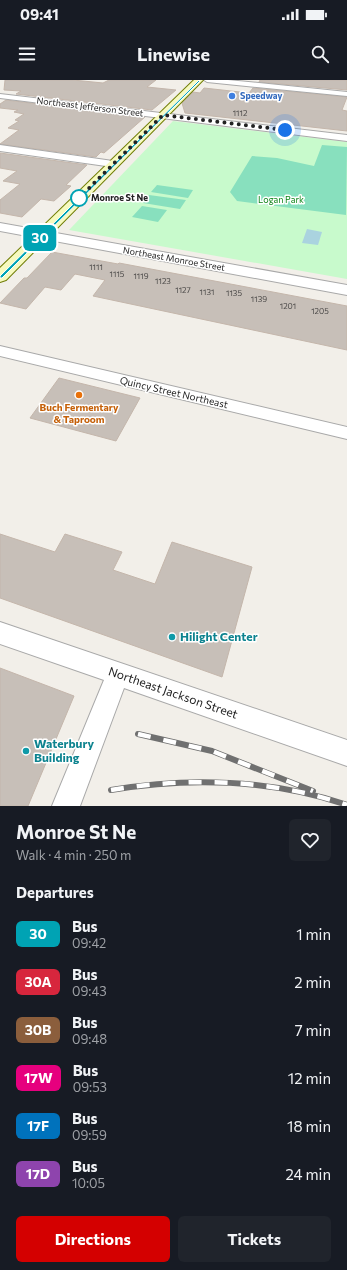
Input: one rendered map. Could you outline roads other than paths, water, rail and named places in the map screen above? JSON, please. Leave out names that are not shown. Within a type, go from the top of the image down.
[{"type":"main road","points":[[0,277],[199,80]]},
{"type":"street","points":[[207,80],[347,94]]},
{"type":"street","name":"Northeast Jefferson Street","points":[[0,96],[347,138]]},
{"type":"street","points":[[0,148],[113,164]]},
{"type":"street","name":"Northeast Monroe Street","points":[[0,227],[347,290]]},
{"type":"street","name":"Quincy Street Northeast","points":[[0,351],[347,433]]},
{"type":"street","name":"Northeast Jackson Street","points":[[0,633],[347,753]]},
{"type":"street","points":[[66,806],[118,674]]},
{"type":"water","points":[[307,229],[322,232],[318,245],[302,243]]},
{"type":"railway","points":[[138,734],[212,751],[313,791]]},
{"type":"railway","points":[[111,790],[170,783],[230,783],[260,785],[289,790],[318,796],[347,805]]},
{"type":"place","name":"Speedway","points":[[232,96]]},
{"type":"place","name":"Monroe St Ne","points":[[79,198]]},
{"type":"place","name":"Buch Fermentary & Taproom","points":[[79,395]]},
{"type":"place","name":"Hilight Center","points":[[172,637]]},
{"type":"place","name":"Waterbury Building","points":[[26,751]]},
{"type":"park label","name":"Logan Park","points":[[281,200]]}]
